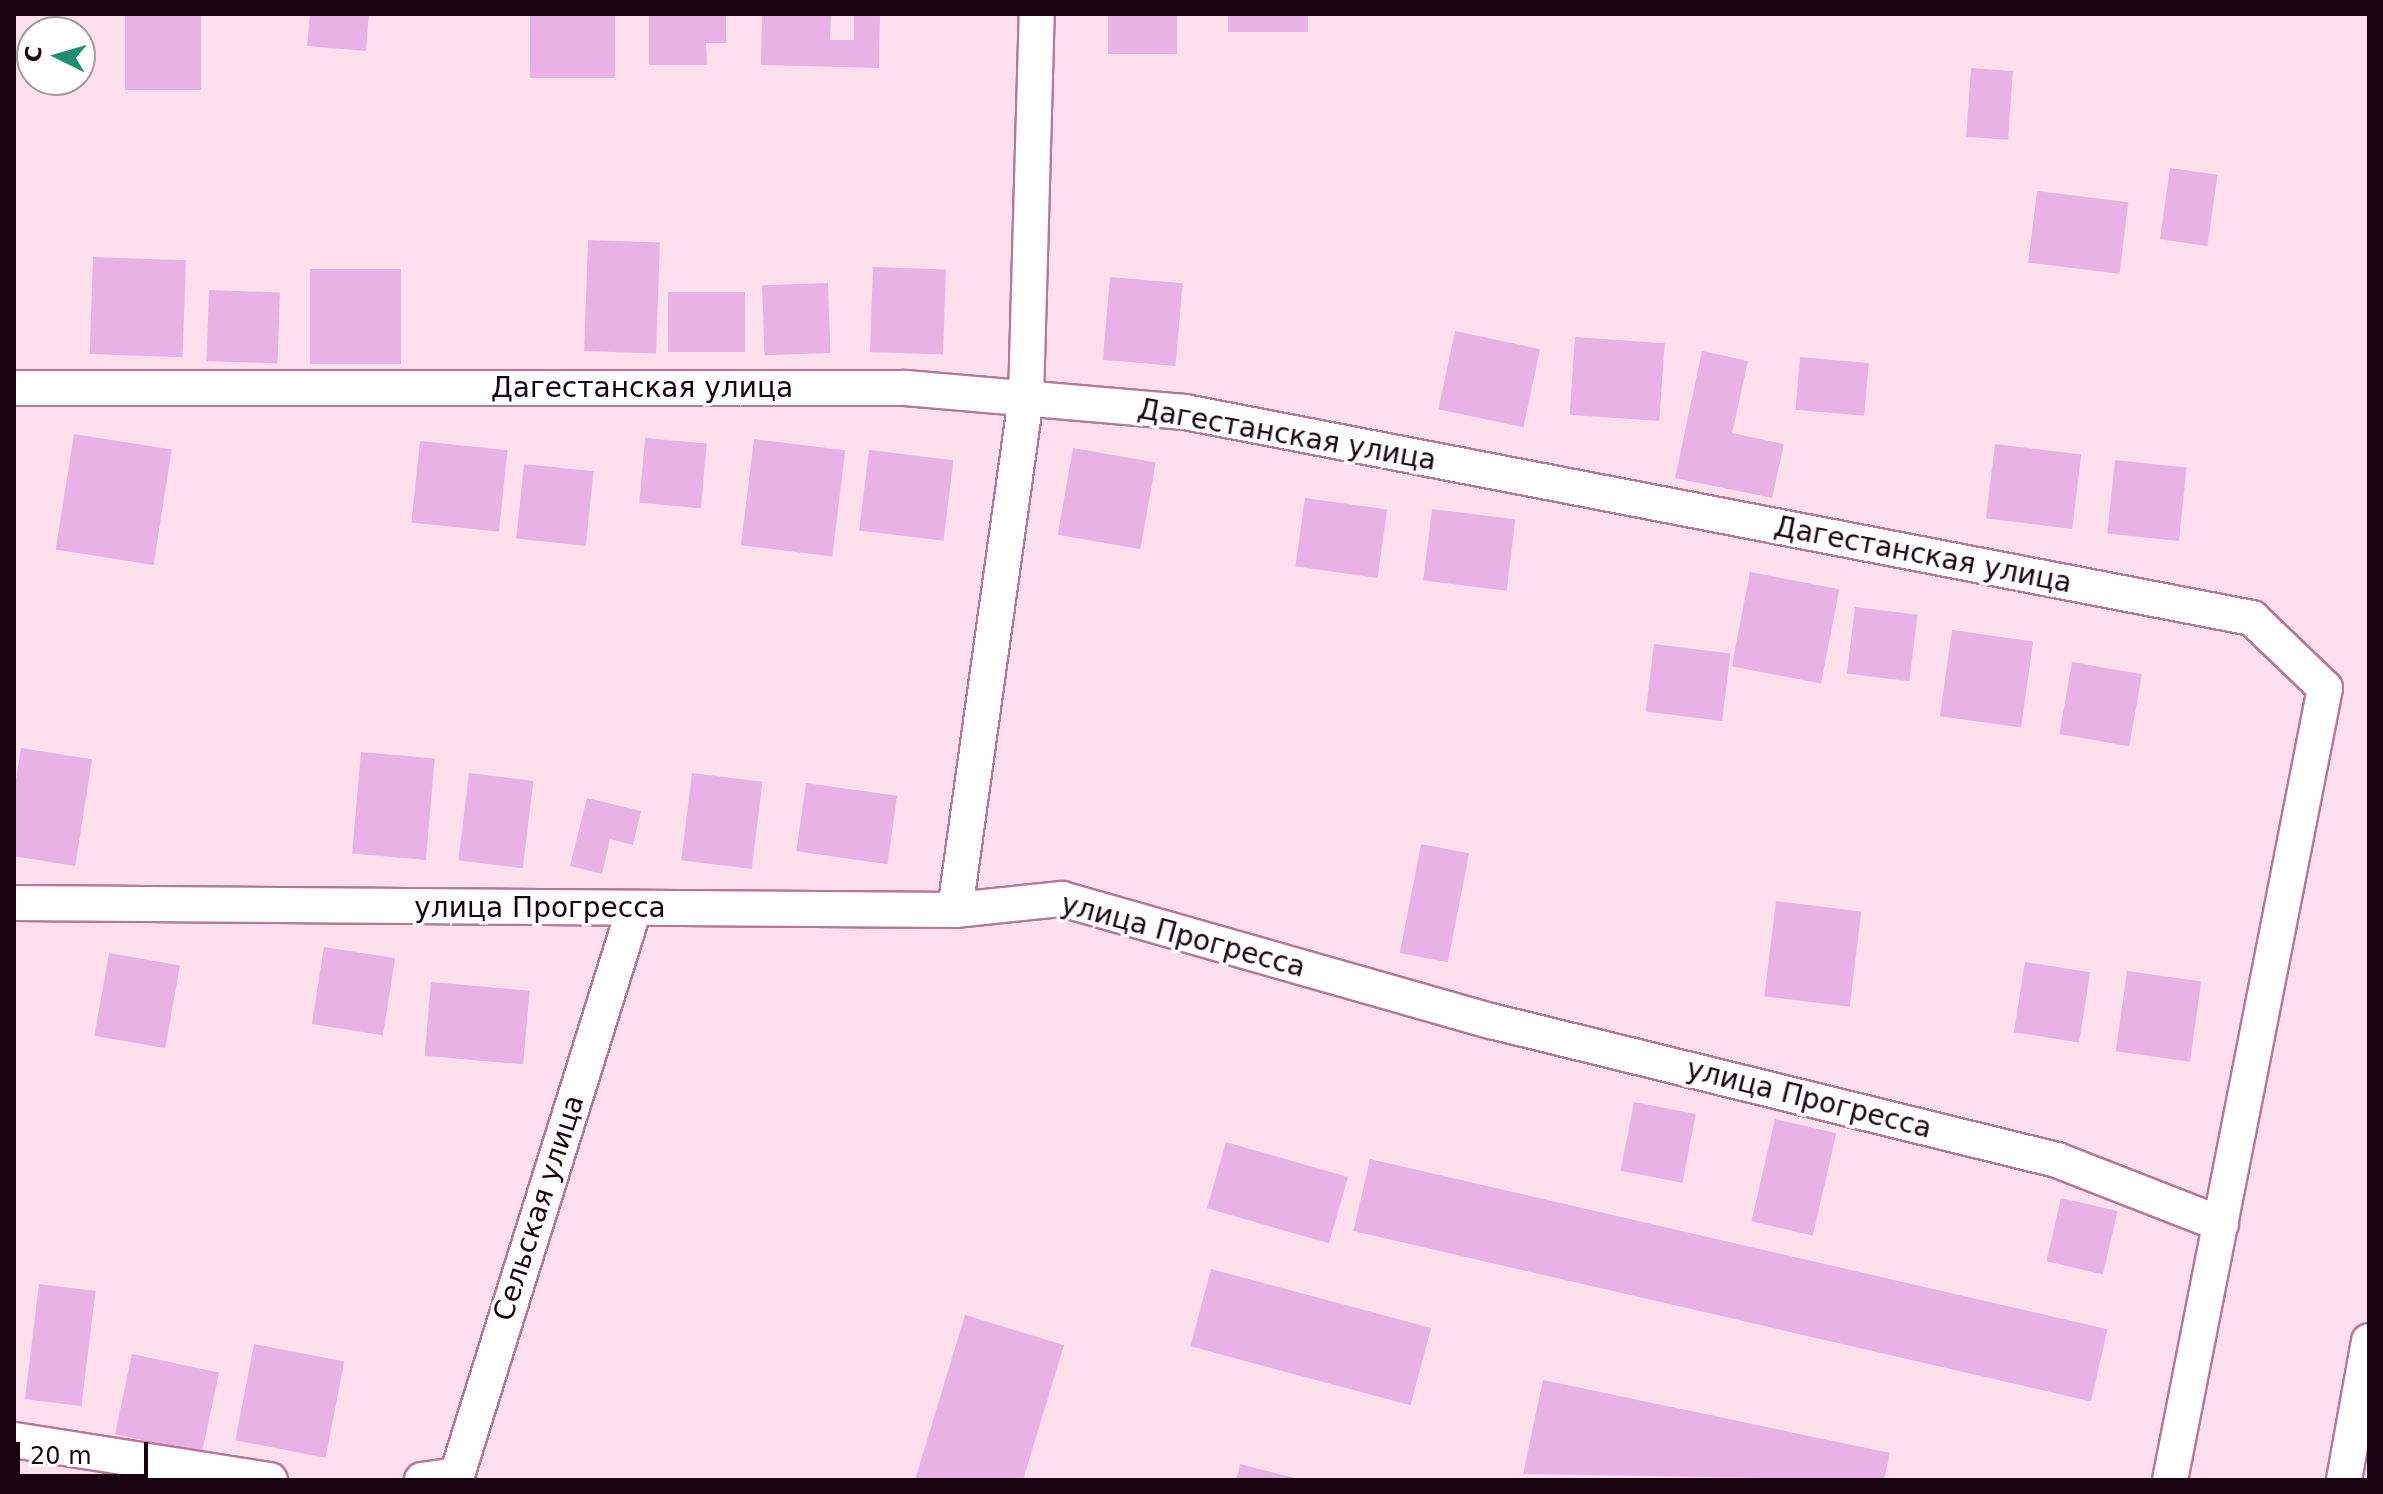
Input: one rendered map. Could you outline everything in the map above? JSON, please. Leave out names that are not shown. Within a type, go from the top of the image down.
[{"type":"street","points":[[955,910],[1026,398],[1037,14]]},
{"type":"street","name":"Дагестанская улица","points":[[14,388],[905,388],[1185,412],[2252,618],[2325,688],[2221,1224]]},
{"type":"street","name":"улица Прогресса","points":[[14,903],[955,910],[1062,899],[1491,1021],[2057,1160],[2221,1224]]},
{"type":"street","name":"Сельская улица","points":[[422,1480],[457,1475],[634,909]]},
{"type":"street","points":[[2170,1480],[2221,1224]]},
{"type":"street","points":[[2344,1480],[2369,1341]]},
{"type":"street","points":[[14,1440],[270,1480]]},
{"type":"building","points":[[125,14],[201,14],[201,90],[125,90]]},
{"type":"building","points":[[310,14],[369,14],[366,51],[307,46]]},
{"type":"building","points":[[530,14],[615,14],[615,78],[530,78]]},
{"type":"building","points":[[649,14],[726,14],[726,43],[706,43],[707,65],[649,65]]},
{"type":"building","points":[[762,14],[831,14],[830,40],[854,40],[854,14],[880,14],[879,68],[761,65]]},
{"type":"building","points":[[1108,14],[1177,14],[1177,54],[1108,54]]},
{"type":"building","points":[[1228,14],[1308,14],[1308,32],[1228,32]]},
{"type":"building","points":[[1971,68],[2013,71],[2008,140],[1966,137]]},
{"type":"building","points":[[2170,168],[2218,175],[2208,246],[2160,239]]},
{"type":"building","points":[[2037,191],[2128,202],[2120,274],[2028,262]]},
{"type":"building","points":[[588,240],[660,243],[656,353],[584,351]]},
{"type":"building","points":[[93,257],[186,260],[183,357],[90,354]]},
{"type":"building","points":[[873,267],[946,270],[943,354],[870,352]]},
{"type":"building","points":[[310,269],[401,269],[401,364],[310,364]]},
{"type":"building","points":[[1110,277],[1183,283],[1175,366],[1103,360]]},
{"type":"building","points":[[828,283],[830,353],[764,355],[762,285]]},
{"type":"building","points":[[209,290],[280,292],[277,363],[207,361]]},
{"type":"building","points":[[668,292],[745,292],[745,352],[668,352]]},
{"type":"building","points":[[1455,331],[1540,349],[1523,427],[1438,409]]},
{"type":"building","points":[[1575,337],[1665,343],[1659,421],[1570,415]]},
{"type":"building","points":[[1702,351],[1748,361],[1732,433],[1784,444],[1772,498],[1675,478]]},
{"type":"building","points":[[1800,357],[1869,363],[1864,416],[1795,410]]},
{"type":"building","points":[[74,434],[172,449],[153,565],[56,550]]},
{"type":"building","points":[[645,438],[707,443],[701,508],[639,503]]},
{"type":"building","points":[[754,439],[845,450],[832,556],[741,545]]},
{"type":"building","points":[[420,441],[508,450],[499,532],[411,523]]},
{"type":"building","points":[[1995,444],[2081,455],[2072,529],[1986,518]]},
{"type":"building","points":[[1073,448],[1156,463],[1140,549],[1058,535]]},
{"type":"building","points":[[869,450],[953,460],[943,541],[859,530]]},
{"type":"building","points":[[2115,460],[2187,468],[2179,541],[2107,534]]},
{"type":"building","points":[[524,464],[594,471],[586,546],[516,539]]},
{"type":"building","points":[[1305,498],[1387,510],[1378,578],[1295,566]]},
{"type":"building","points":[[1432,509],[1515,519],[1507,591],[1423,580]]},
{"type":"building","points":[[1750,572],[1839,589],[1821,684],[1732,666]]},
{"type":"building","points":[[1855,607],[1918,615],[1909,681],[1847,674]]},
{"type":"building","points":[[1952,630],[2033,641],[2021,728],[1940,716]]},
{"type":"building","points":[[1654,644],[1730,653],[1722,721],[1646,711]]},
{"type":"building","points":[[2072,662],[2142,674],[2129,746],[2059,734]]},
{"type":"building","points":[[21,748],[92,759],[75,866],[14,856],[14,792]]},
{"type":"building","points":[[361,752],[435,758],[426,860],[352,854]]},
{"type":"building","points":[[469,773],[534,781],[523,868],[458,860]]},
{"type":"building","points":[[692,773],[762,782],[752,869],[681,860]]},
{"type":"building","points":[[806,783],[897,796],[888,864],[796,851]]},
{"type":"building","points":[[587,798],[641,811],[633,845],[610,839],[602,874],[570,866]]},
{"type":"building","points":[[1421,844],[1469,853],[1448,962],[1400,953]]},
{"type":"building","points":[[1776,901],[1861,911],[1850,1007],[1764,996]]},
{"type":"building","points":[[324,947],[395,958],[383,1035],[312,1024]]},
{"type":"building","points":[[109,953],[180,966],[165,1048],[94,1036]]},
{"type":"building","points":[[2025,962],[2090,972],[2079,1042],[2014,1032]]},
{"type":"building","points":[[2127,971],[2201,981],[2190,1062],[2116,1051]]},
{"type":"building","points":[[431,982],[530,991],[523,1064],[425,1056]]},
{"type":"building","points":[[1634,1102],[1696,1114],[1682,1183],[1621,1171]]},
{"type":"building","points":[[1775,1119],[1836,1133],[1813,1235],[1751,1221]]},
{"type":"building","points":[[1226,1142],[1348,1177],[1329,1243],[1207,1208]]},
{"type":"building","points":[[1370,1159],[2108,1329],[2091,1401],[1353,1231]]},
{"type":"building","points":[[2061,1198],[2118,1211],[2103,1274],[2046,1261]]},
{"type":"building","points":[[1211,1269],[1431,1328],[1411,1405],[1190,1346]]},
{"type":"building","points":[[39,1284],[96,1291],[81,1406],[25,1399]]},
{"type":"building","points":[[965,1315],[1064,1345],[1023,1480],[915,1480]]},
{"type":"building","points":[[254,1344],[344,1362],[326,1458],[235,1440]]},
{"type":"building","points":[[132,1354],[219,1373],[202,1453],[115,1434]]},
{"type":"building","points":[[1543,1380],[1890,1453],[1884,1480],[1523,1474]]},
{"type":"building","points":[[1240,1464],[1299,1479],[1299,1480],[1236,1480]]}]
